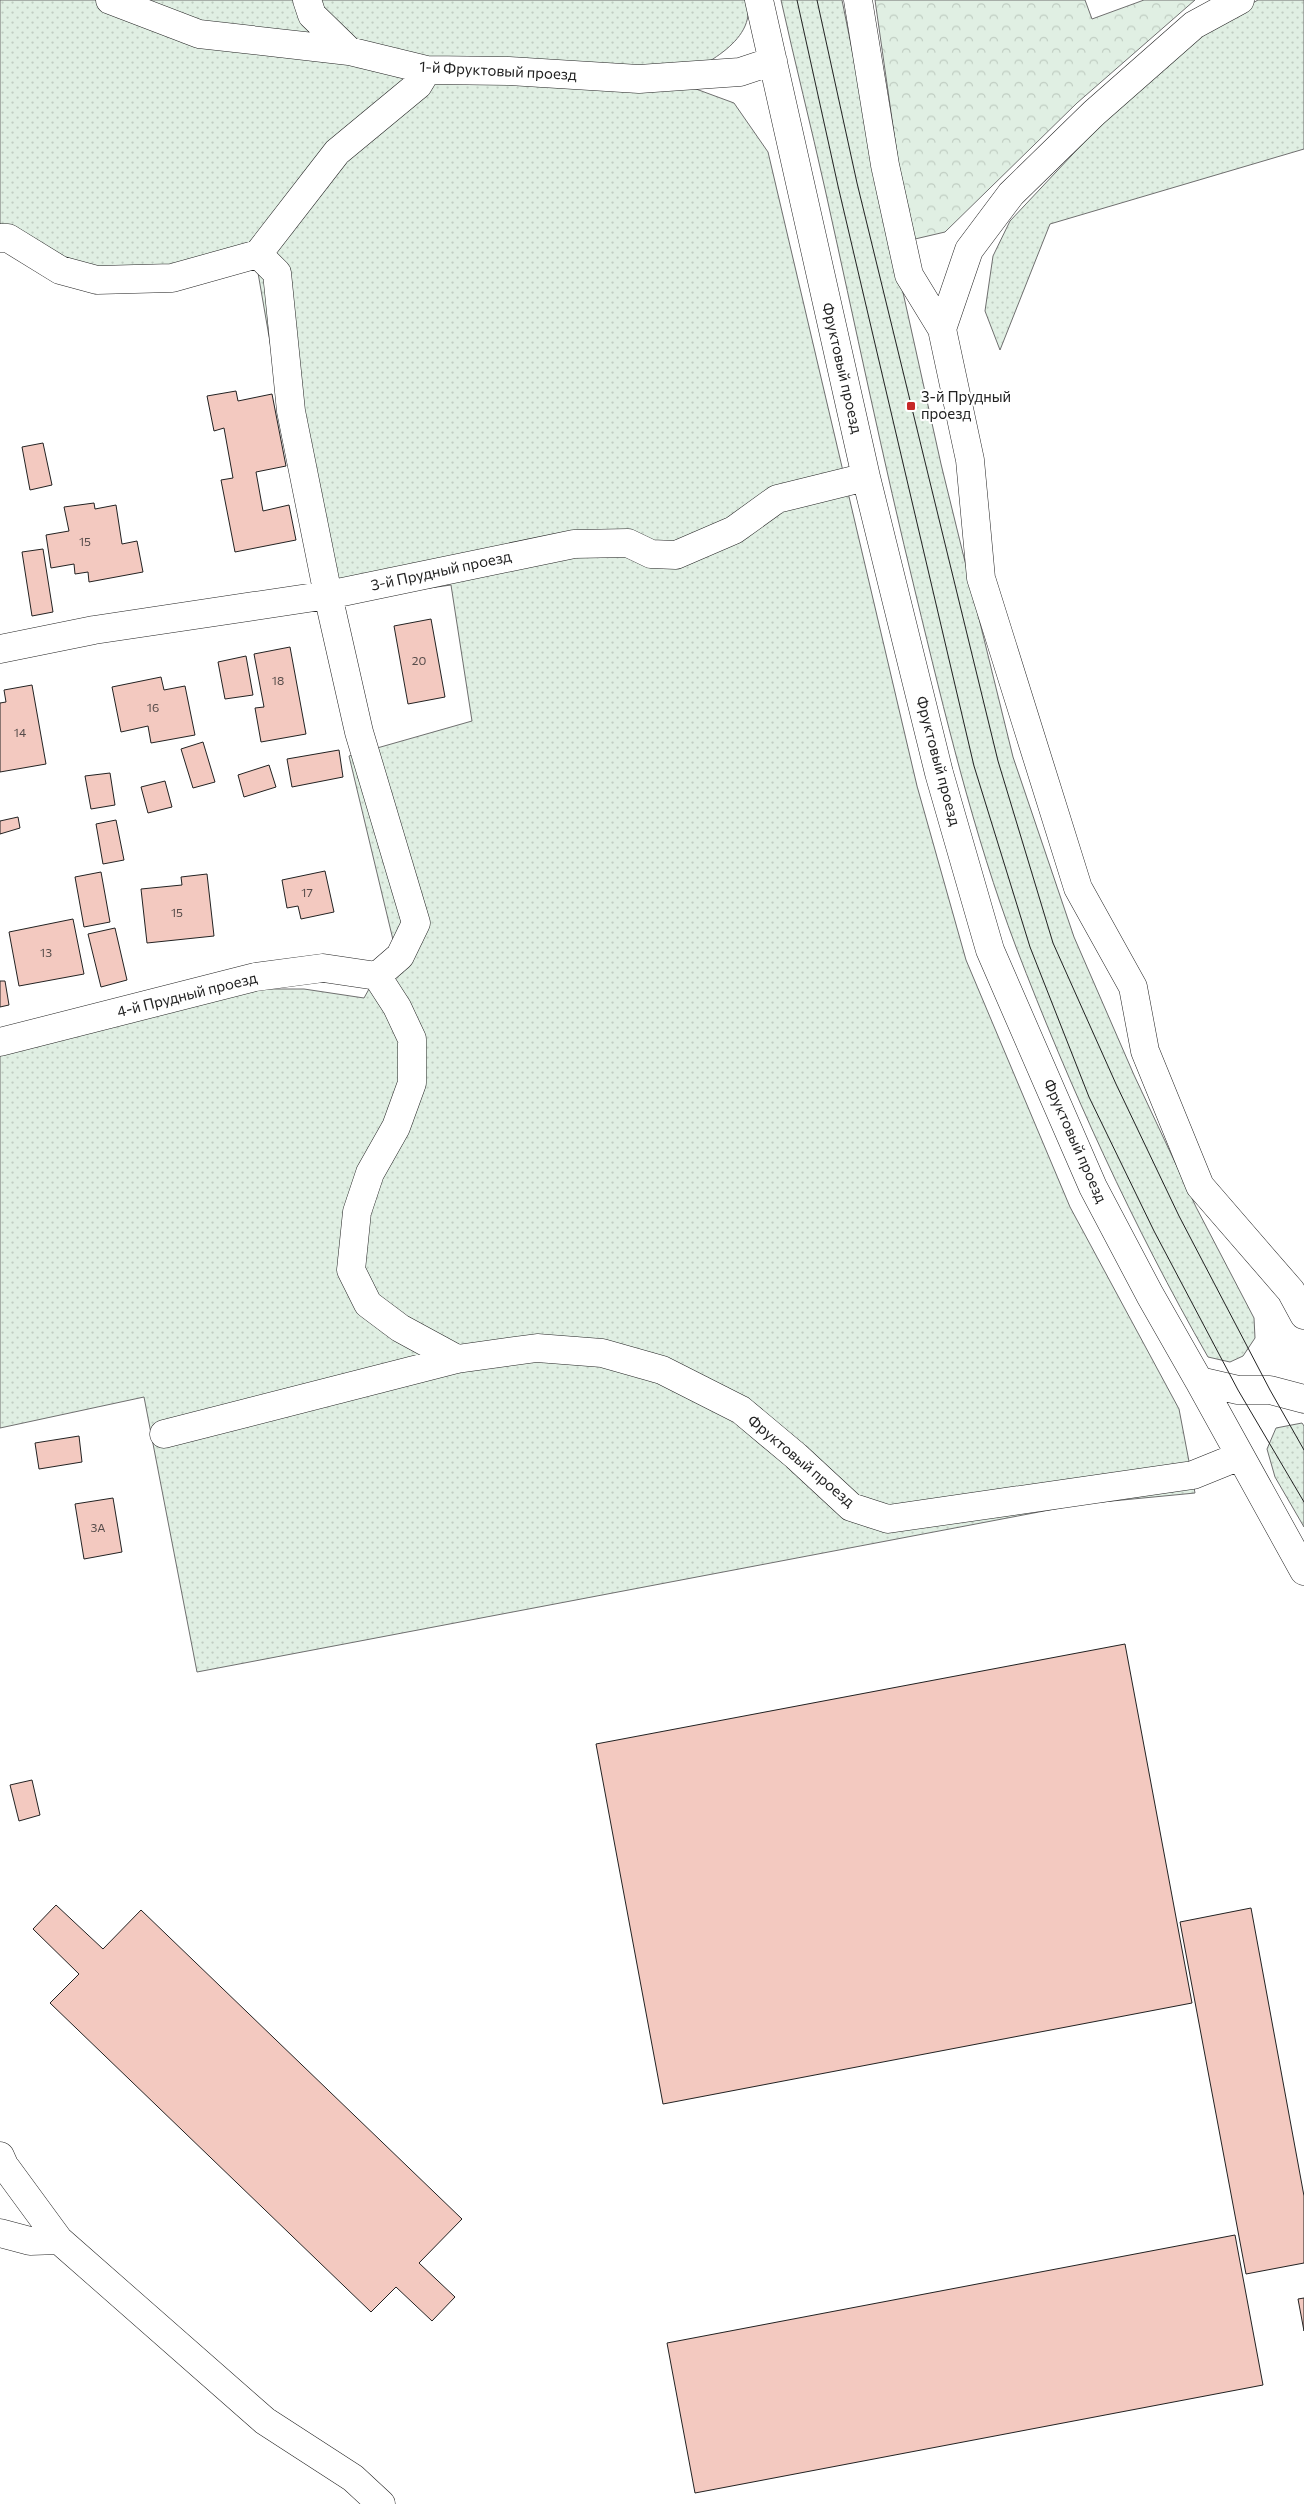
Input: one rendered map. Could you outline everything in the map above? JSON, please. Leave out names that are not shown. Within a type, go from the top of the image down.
[{"type":"street","name":"1-й Фруктовый проезд","points":[[110,0],[198,34],[349,51],[427,70],[639,79],[740,72],[773,61]]},
{"type":"street","points":[[307,0],[312,15],[349,51]]},
{"type":"street","name":"Фруктовый проезд","points":[[759,0],[866,477],[939,773],[990,950],[1093,1188],[1150,1295],[1304,1571]]},
{"type":"street","points":[[858,0],[885,165],[909,275],[942,329],[970,460],[982,578],[1078,888],[1133,987],[1145,1050],[1200,1186],[1291,1291],[1304,1315]]},
{"type":"street","points":[[942,329],[969,250],[1011,194],[1094,113],[1194,25],[1240,0]]},
{"type":"street","points":[[0,238],[8,238],[60,270],[97,280],[172,278],[258,254],[338,152],[418,85],[427,70]]},
{"type":"street","points":[[258,254],[277,273],[291,411],[328,594],[359,732],[416,923],[400,956],[377,976],[397,1007],[412,1039],[412,1083],[396,1127],[370,1173],[357,1212],[351,1270],[368,1304],[400,1328],[457,1359]]},
{"type":"street","name":"3-й Прудный проезд","points":[[0,649],[94,630],[328,594],[574,544],[628,543],[651,554],[676,555],[734,530],[777,499],[866,477]]},
{"type":"street","name":"4-й Прудный проезд","points":[[0,1042],[256,977],[323,968],[377,976]]},
{"type":"street","name":"Фруктовый проезд","points":[[164,1434],[457,1359],[537,1348],[602,1353],[662,1370],[741,1410],[796,1456],[851,1508],[888,1519],[1193,1475],[1240,1456]]},
{"type":"street","points":[[1199,1381],[1238,1390],[1270,1390],[1304,1399]]},
{"type":"street","points":[[0,2156],[59,2240],[265,2421],[353,2478],[381,2504]]},
{"type":"street","points":[[0,2233],[30,2241],[59,2240]]},
{"type":"green space","points":[[0,0],[747,0],[748,16],[744,29],[735,41],[723,52],[669,85],[696,89],[734,103],[768,152],[917,786],[966,960],[1070,1207],[1179,1409],[1195,1493],[1081,1504],[197,1672],[144,1397],[0,1428],[0,1052],[258,989],[304,989],[364,998],[394,944],[349,756],[472,721],[451,585],[325,603],[280,400],[257,267],[102,273],[63,261],[0,226]]},
{"type":"green space","points":[[781,0],[842,0],[877,175],[941,464],[1013,757],[1074,937],[1134,1075],[1196,1207],[1254,1318],[1255,1338],[1243,1356],[1230,1362],[1208,1357],[1180,1308],[1104,1156],[1037,1000],[986,861],[961,773],[916,595],[820,165]]},
{"type":"green space","points":[[875,0],[1085,0],[1092,19],[1144,0],[1195,0],[1077,103],[945,232],[915,239],[898,161]]},
{"type":"green space","points":[[1258,0],[1304,0],[1304,149],[1050,224],[1000,350],[985,311],[993,256],[1010,221],[1103,122],[1199,33]]},
{"type":"green space","points":[[1302,1423],[1304,1426],[1304,1527],[1275,1477],[1267,1449],[1276,1428]]},
{"type":"building","points":[[236,391],[238,401],[272,394],[286,466],[256,472],[263,511],[289,505],[296,540],[235,552],[221,480],[233,478],[224,428],[214,431],[207,396]]},
{"type":"building","points":[[43,443],[52,485],[30,490],[22,447]]},
{"type":"building","points":[[94,503],[95,509],[116,505],[122,544],[137,541],[143,572],[89,582],[88,572],[75,574],[74,564],[51,568],[46,535],[69,531],[64,507]]},
{"type":"building","points":[[43,549],[53,612],[32,616],[22,552]]},
{"type":"building","points":[[431,619],[445,697],[408,704],[394,626]]},
{"type":"building","points":[[290,647],[306,734],[261,742],[255,708],[264,707],[254,654]]},
{"type":"building","points":[[246,656],[253,695],[225,699],[218,662]]},
{"type":"building","points":[[161,677],[164,690],[185,686],[195,735],[151,743],[148,726],[121,732],[112,687]]},
{"type":"building","points":[[32,685],[46,764],[0,772],[0,703],[6,702],[4,690]]},
{"type":"building","points":[[203,742],[215,782],[193,788],[181,749]]},
{"type":"building","points":[[339,750],[343,777],[292,787],[287,759]]},
{"type":"building","points":[[269,765],[276,787],[244,797],[238,775]]},
{"type":"building","points":[[110,773],[115,805],[91,809],[85,776]]},
{"type":"building","points":[[165,781],[172,807],[148,813],[141,787]]},
{"type":"building","points":[[18,817],[20,828],[0,834],[0,821]]},
{"type":"building","points":[[116,820],[124,860],[103,864],[96,824]]},
{"type":"building","points":[[325,871],[334,912],[301,919],[298,906],[287,908],[282,880]]},
{"type":"building","points":[[101,872],[110,922],[84,927],[75,877]]},
{"type":"building","points":[[207,874],[214,936],[147,943],[141,889],[182,885],[181,877]]},
{"type":"building","points":[[73,919],[84,974],[19,986],[9,932]]},
{"type":"building","points":[[115,928],[127,980],[101,987],[88,934]]},
{"type":"building","points":[[0,981],[5,981],[9,1005],[0,1007]]},
{"type":"building","points":[[79,1436],[82,1462],[39,1469],[35,1443]]},
{"type":"building","points":[[113,1498],[122,1552],[84,1559],[75,1504]]},
{"type":"building","points":[[1125,1644],[1192,2003],[663,2104],[596,1744]]},
{"type":"building","points":[[32,1780],[40,1815],[19,1821],[10,1785]]},
{"type":"building","points":[[56,1905],[103,1949],[141,1910],[462,2219],[419,2263],[455,2297],[432,2321],[396,2287],[371,2312],[50,2003],[79,1974],[33,1929]]},
{"type":"building","points":[[1251,1908],[1304,2196],[1304,2263],[1246,2274],[1180,1922]]},
{"type":"building","points":[[1235,2235],[1263,2385],[695,2493],[667,2343]]},
{"type":"building","points":[[1304,2298],[1304,2331],[1298,2299]]},
{"type":"tram line","points":[[797,0],[838,186],[974,766],[1030,947],[1089,1097],[1154,1231],[1238,1390],[1304,1502]]},
{"type":"tram line","points":[[817,0],[857,183],[998,761],[1053,943],[1116,1084],[1179,1216],[1270,1390],[1304,1450]]},
{"type":"place","name":"3-й Прудный проезд","points":[[911,406]]}]
